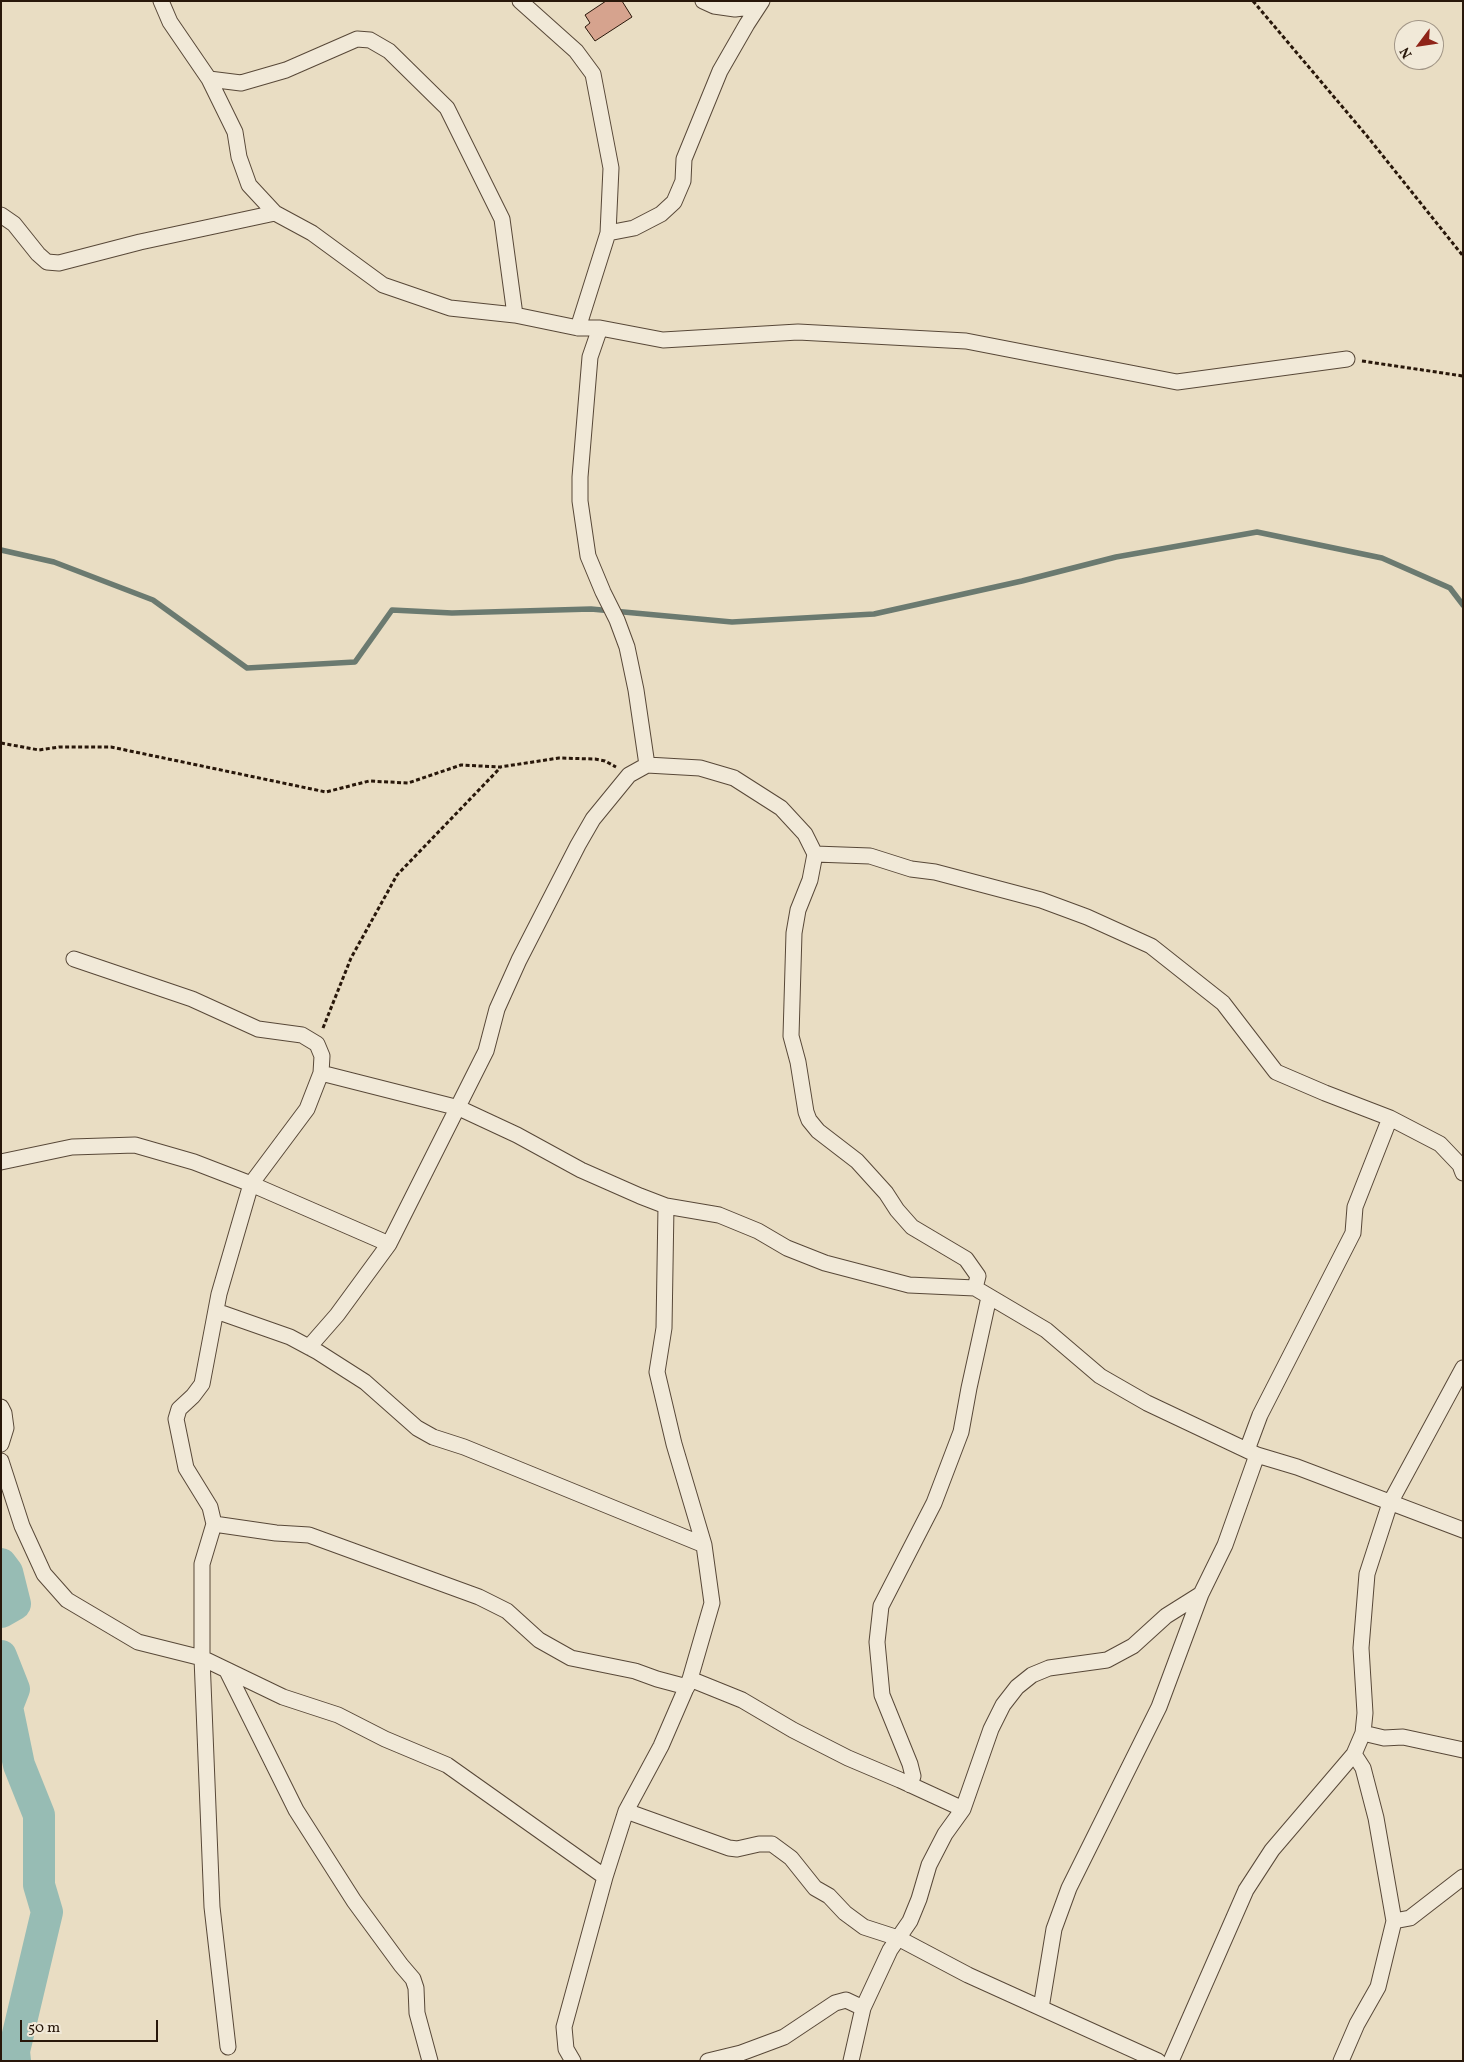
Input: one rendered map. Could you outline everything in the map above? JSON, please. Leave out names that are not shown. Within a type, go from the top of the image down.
[{"type":"street","points":[[161,1],[170,22],[209,79],[235,132],[239,157],[250,185],[275,212],[312,233],[383,285],[450,308],[515,316],[578,328],[600,328],[663,340],[798,332],[966,341],[1177,382],[1347,359]]},
{"type":"street","points":[[520,1],[576,51],[592,74],[611,168],[608,233],[578,328]]},
{"type":"street","points":[[703,1],[714,6],[734,9],[760,4]]},
{"type":"street","points":[[608,233],[634,228],[661,214],[674,202],[683,181],[684,159],[720,71],[760,4]]},
{"type":"street","points":[[209,79],[241,83],[286,70],[357,39],[370,40],[389,51],[447,108],[502,219],[515,316]]},
{"type":"street","points":[[1,215],[14,224],[38,254],[47,262],[58,264],[140,242],[275,212]]},
{"type":"street","points":[[600,328],[590,357],[580,477],[580,501],[588,556],[627,647],[636,690],[647,766]]},
{"type":"street","points":[[309,1347],[337,1315],[388,1244],[459,1108],[486,1051],[497,1009],[555,887],[593,819],[629,775],[647,766],[700,768],[734,778],[781,808],[804,834],[814,854],[810,880],[798,910],[794,933],[792,1036],[809,1120],[818,1131],[857,1160],[912,1227],[966,1259],[978,1276],[975,1288]]},
{"type":"street","points":[[814,854],[870,856],[911,869],[935,872],[1041,900],[1087,917],[1151,946],[1223,1003],[1276,1072],[1390,1118],[1440,1144],[1460,1165],[1463,1173]]},
{"type":"street","points":[[74,959],[192,999],[258,1028],[302,1035],[317,1044],[322,1056],[321,1073],[307,1109],[251,1184],[219,1294],[202,1384],[193,1396],[179,1409],[176,1419],[186,1468],[210,1507],[214,1524],[202,1564],[202,1658],[212,1907],[228,2047]]},
{"type":"street","points":[[321,1073],[459,1108],[517,1135],[580,1170],[666,1206],[719,1214],[758,1231],[787,1248],[825,1263],[909,1285],[975,1288],[1046,1330],[1100,1376],[1146,1403],[1252,1452],[1297,1466],[1463,1530]]},
{"type":"street","points":[[1041,2008],[1054,1929],[1069,1888],[1159,1706],[1201,1594],[1225,1545],[1252,1452],[1260,1415],[1353,1232],[1355,1207],[1390,1118]]},
{"type":"street","points":[[1,1162],[72,1147],[135,1145],[194,1162],[251,1184],[388,1244]]},
{"type":"street","points":[[573,2061],[566,2049],[564,2027],[605,1877],[626,1811],[661,1746],[688,1683],[712,1602],[704,1545],[674,1444],[657,1372],[664,1328],[666,1206]]},
{"type":"street","points":[[910,1785],[913,1776],[910,1764],[882,1695],[877,1642],[881,1606],[934,1503],[961,1432],[989,1297]]},
{"type":"street","points":[[216,1310],[290,1337],[309,1347],[365,1382],[417,1428],[433,1437],[464,1447],[704,1545]]},
{"type":"street","points":[[1171,2061],[1246,1890],[1272,1850],[1354,1754],[1363,1733],[1365,1713],[1360,1648],[1367,1574],[1390,1503],[1463,1368]]},
{"type":"street","points":[[1,1406],[6,1428],[1,1444]]},
{"type":"street","points":[[1,1461],[22,1526],[44,1574],[67,1600],[138,1642],[202,1658],[283,1697],[338,1715],[385,1739],[447,1765],[605,1877]]},
{"type":"street","points":[[214,1524],[276,1533],[309,1535],[479,1597],[507,1611],[539,1640],[571,1658],[635,1671],[657,1680],[688,1683],[742,1700],[793,1730],[848,1758],[963,1809]]},
{"type":"street","points":[[851,2061],[863,2008],[890,1950],[910,1921],[929,1865],[945,1834],[963,1809],[991,1729],[1003,1705],[1017,1688],[1032,1675],[1049,1668],[1107,1660],[1134,1646],[1166,1616],[1201,1594]]},
{"type":"street","points":[[227,1671],[296,1810],[354,1901],[413,1979],[416,1988],[417,2013],[430,2061]]},
{"type":"street","points":[[1363,1733],[1384,1738],[1403,1737],[1463,1750]]},
{"type":"street","points":[[1342,2061],[1357,2024],[1378,1987],[1394,1921],[1376,1818],[1363,1768],[1354,1754]]},
{"type":"street","points":[[626,1811],[729,1848],[737,1849],[759,1844],[772,1844],[790,1858],[815,1888],[829,1896],[845,1913],[864,1927],[898,1938],[968,1975],[1158,2061]]},
{"type":"street","points":[[1394,1921],[1410,1918],[1463,1877]]},
{"type":"street","points":[[708,2061],[740,2053],[784,2037],[834,2003],[846,2000],[863,2008]]},
{"type":"path","points":[[1253,1],[1367,136],[1463,256]]},
{"type":"path","points":[[1347,359],[1463,376]]},
{"type":"path","points":[[1,743],[39,750],[59,747],[112,747],[326,792],[369,781],[408,783],[461,765],[500,767],[559,758],[605,761],[629,775]]},
{"type":"path","points":[[317,1044],[351,958],[398,875],[500,767]]},
{"type":"building","points":[[606,1],[622,1],[632,17],[595,41],[585,27],[590,23],[585,15]]},
{"type":"waterway","points":[[1,550],[54,562],[153,600],[247,668],[355,662],[392,610],[452,613],[591,609],[732,622],[874,614],[1022,581],[1116,557],[1257,532],[1382,558],[1450,588],[1463,605]]},
{"type":"waterway","points":[[1,1564],[7,1572],[15,1604],[1,1612]]},
{"type":"waterway","points":[[1,1656],[14,1689],[7,1707],[19,1765],[39,1815],[39,1885],[47,1912],[14,2051],[15,2061]]}]
